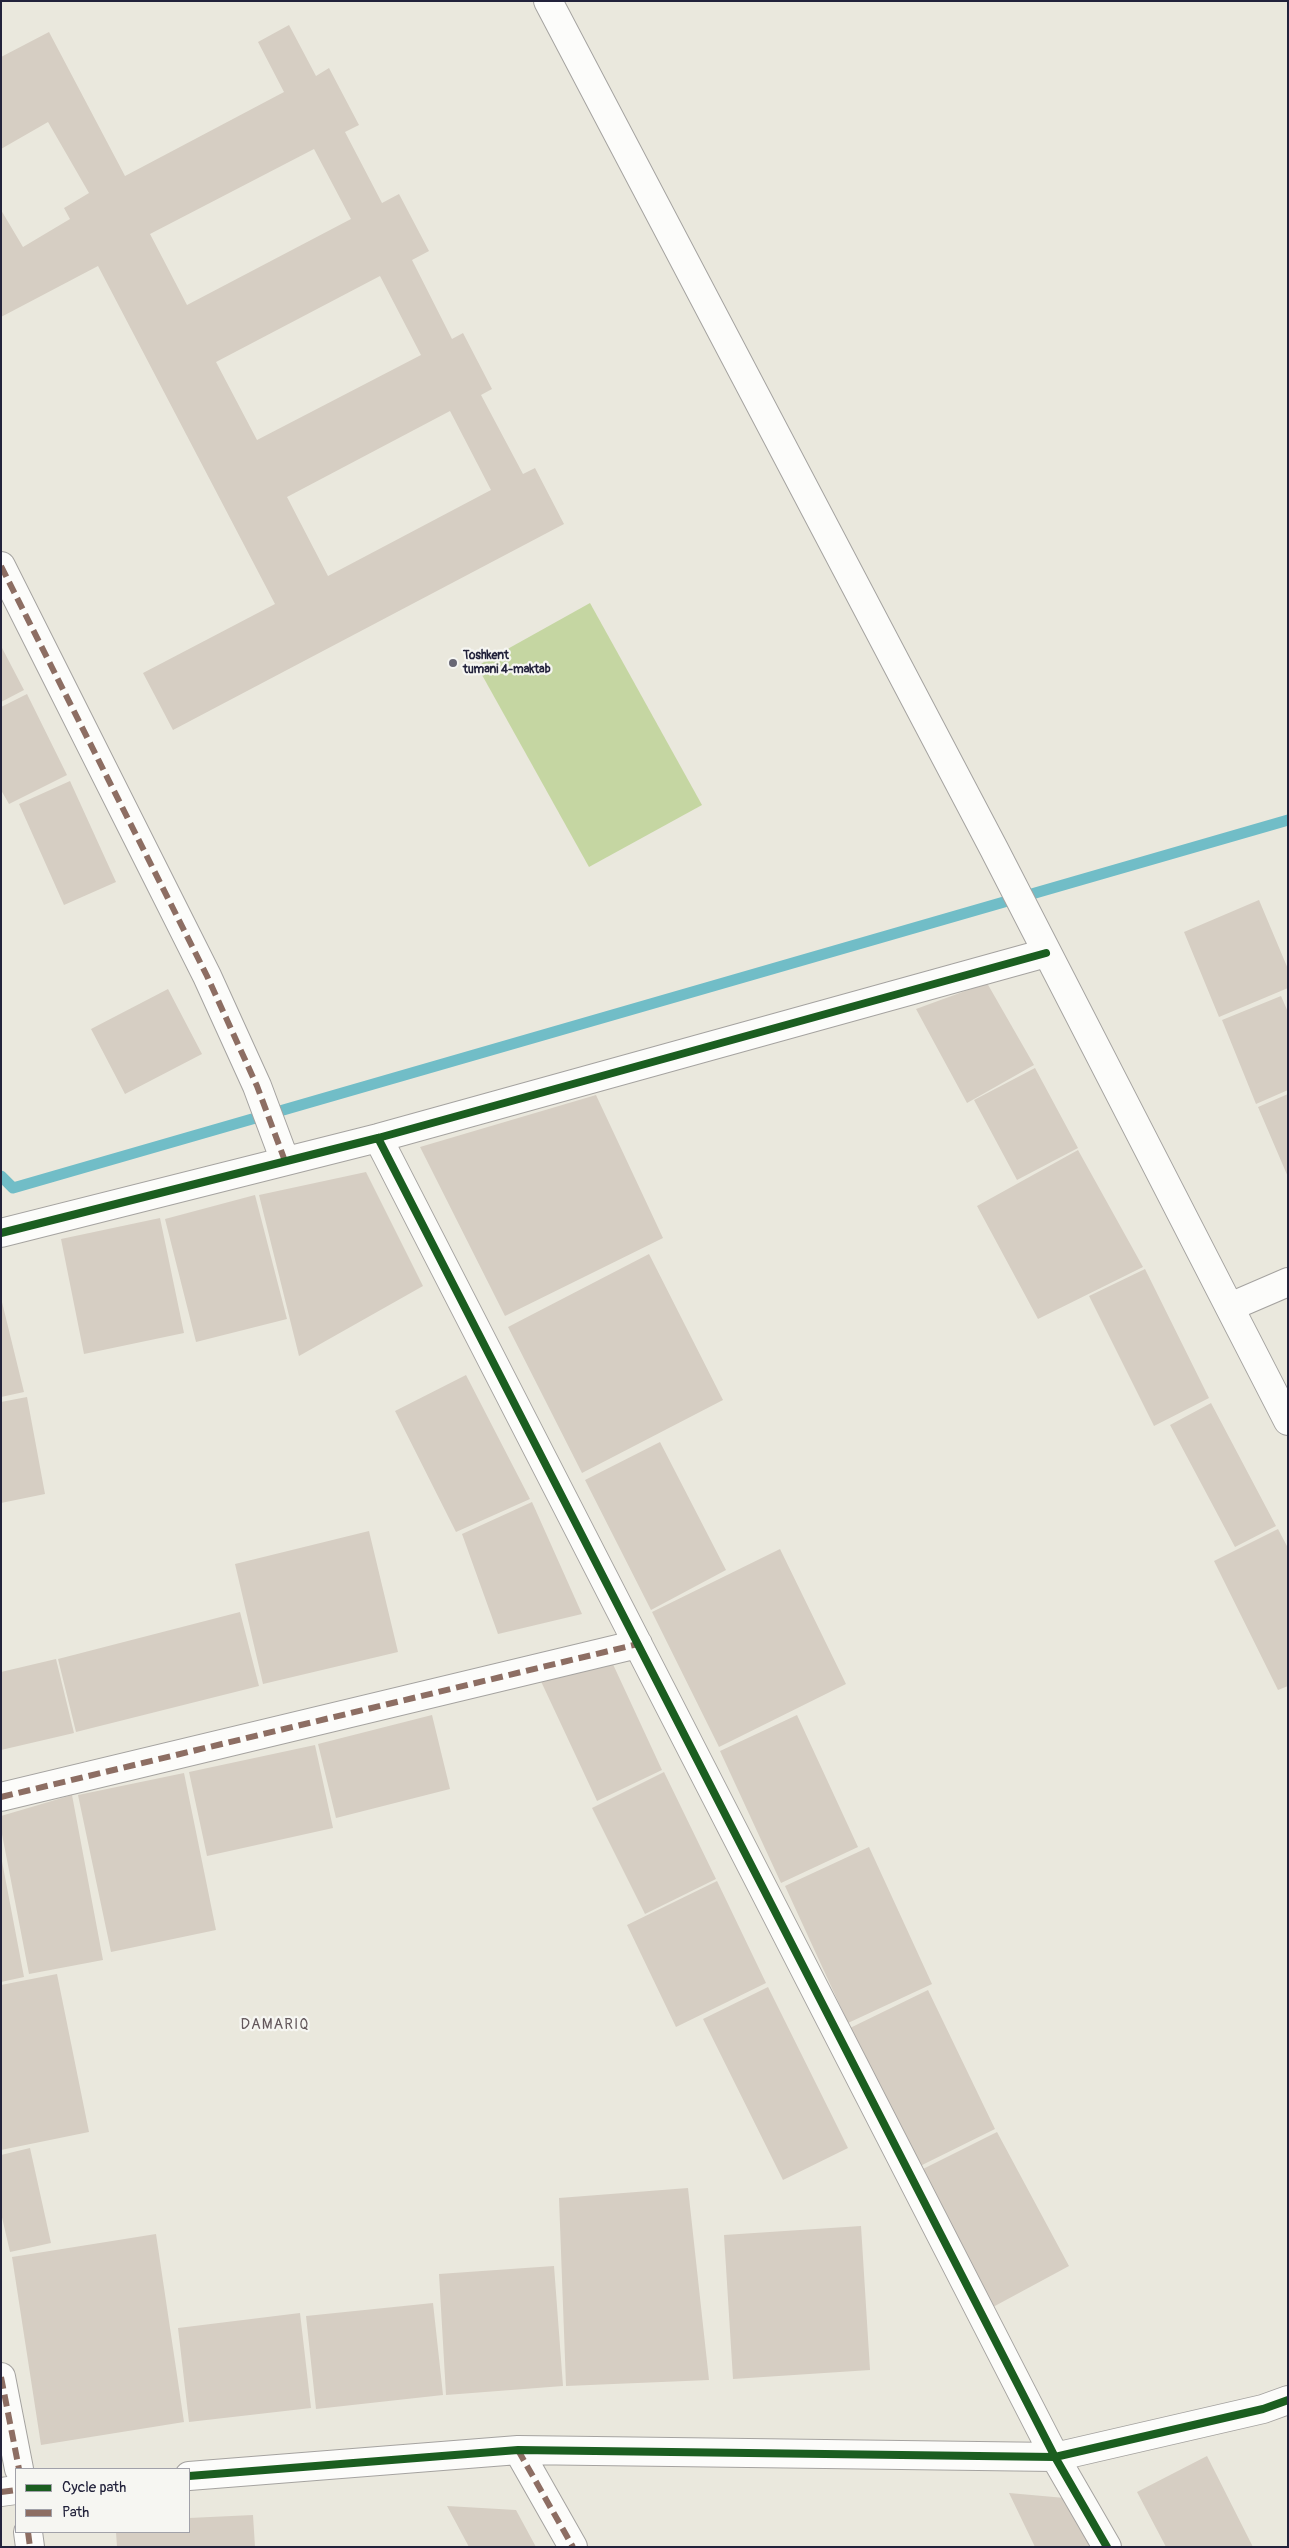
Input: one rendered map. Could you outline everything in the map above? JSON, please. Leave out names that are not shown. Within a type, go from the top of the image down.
[{"type":"street","points":[[548,1],[994,850],[1288,1421]]},
{"type":"street","points":[[1,566],[207,976],[257,1086],[285,1161]]},
{"type":"street","points":[[1,1233],[378,1138],[1046,953]]},
{"type":"street","points":[[378,1138],[1055,2457],[1107,2547]]},
{"type":"street","points":[[1230,1307],[1288,1282]]},
{"type":"street","points":[[1,1797],[638,1644]]},
{"type":"street","points":[[1,2377],[19,2468]]},
{"type":"street","points":[[190,2476],[518,2450],[1055,2457],[1263,2409],[1288,2400]]},
{"type":"street","points":[[518,2450],[573,2547]]},
{"type":"street","points":[[1,2492],[15,2490]]},
{"type":"street","points":[[28,2533],[30,2547]]},
{"type":"green space","points":[[590,603],[702,805],[589,867],[477,666]]},
{"type":"building","points":[[289,25],[316,76],[329,68],[359,125],[345,132],[382,203],[399,194],[429,251],[412,260],[452,339],[463,333],[492,389],[481,395],[523,474],[535,468],[564,524],[173,730],[143,673],[275,604],[98,266],[1,317],[1,210],[23,247],[70,219],[64,208],[89,193],[48,122],[1,149],[1,57],[49,32],[125,176],[284,92],[258,42]],"holes":[[[314,149],[351,219],[187,305],[150,234]],[[380,276],[421,355],[257,440],[216,362]],[[450,411],[491,490],[328,576],[287,497]]]},
{"type":"building","points":[[1,646],[24,690],[1,702]]},
{"type":"building","points":[[27,694],[67,775],[9,804],[1,790],[1,707]]},
{"type":"building","points":[[70,781],[116,882],[64,905],[19,804]]},
{"type":"building","points":[[1259,900],[1288,969],[1288,988],[1219,1017],[1184,932]]},
{"type":"building","points":[[987,983],[1034,1065],[967,1103],[916,1009]]},
{"type":"building","points":[[168,989],[202,1054],[125,1094],[91,1029]]},
{"type":"building","points":[[1281,996],[1288,1012],[1288,1090],[1256,1104],[1222,1020]]},
{"type":"building","points":[[1035,1068],[1078,1148],[1017,1180],[974,1100]]},
{"type":"building","points":[[1288,1094],[1288,1177],[1258,1107]]},
{"type":"building","points":[[596,1095],[663,1238],[505,1316],[420,1147]]},
{"type":"building","points":[[1078,1150],[1143,1267],[1038,1319],[977,1206]]},
{"type":"building","points":[[366,1172],[423,1286],[299,1356],[259,1195]]},
{"type":"building","points":[[255,1195],[287,1319],[196,1342],[165,1219]]},
{"type":"building","points":[[160,1218],[184,1333],[84,1354],[61,1239]]},
{"type":"building","points":[[649,1254],[723,1400],[582,1473],[508,1327]]},
{"type":"building","points":[[1145,1269],[1209,1398],[1154,1426],[1089,1296]]},
{"type":"building","points":[[1,1298],[24,1392],[1,1397]]},
{"type":"building","points":[[466,1375],[530,1499],[456,1532],[395,1411]]},
{"type":"building","points":[[27,1397],[45,1494],[1,1503],[1,1402]]},
{"type":"building","points":[[1211,1403],[1276,1526],[1235,1547],[1170,1425]]},
{"type":"building","points":[[660,1442],[726,1570],[651,1610],[585,1480]]},
{"type":"building","points":[[532,1502],[582,1614],[498,1634],[462,1534]]},
{"type":"building","points":[[1278,1529],[1288,1548],[1288,1686],[1278,1690],[1214,1561]]},
{"type":"building","points":[[369,1531],[398,1652],[263,1684],[235,1564]]},
{"type":"building","points":[[780,1549],[846,1684],[719,1747],[652,1612]]},
{"type":"building","points":[[240,1612],[259,1686],[76,1732],[58,1659]]},
{"type":"building","points":[[56,1659],[74,1733],[1,1750],[1,1672]]},
{"type":"building","points":[[611,1660],[662,1770],[597,1801],[538,1675]]},
{"type":"building","points":[[432,1715],[450,1789],[336,1818],[318,1744]]},
{"type":"building","points":[[797,1715],[858,1847],[781,1883],[720,1751]]},
{"type":"building","points":[[315,1745],[333,1828],[207,1856],[189,1772]]},
{"type":"building","points":[[664,1772],[716,1879],[645,1914],[592,1808]]},
{"type":"building","points":[[184,1773],[216,1930],[111,1952],[78,1795]]},
{"type":"building","points":[[72,1795],[103,1960],[29,1974],[1,1829],[1,1816]]},
{"type":"building","points":[[869,1847],[932,1984],[848,2023],[785,1886]]},
{"type":"building","points":[[1,1856],[24,1977],[1,1982]]},
{"type":"building","points":[[717,1881],[766,1983],[676,2027],[627,1925]]},
{"type":"building","points":[[57,1974],[89,2132],[1,2150],[1,1985]]},
{"type":"building","points":[[768,1987],[848,2148],[783,2180],[703,2019]]},
{"type":"building","points":[[928,1990],[995,2129],[916,2168],[850,2028]]},
{"type":"building","points":[[997,2132],[1069,2266],[993,2307],[919,2171]]},
{"type":"building","points":[[30,2148],[51,2243],[10,2252],[1,2213],[1,2155]]},
{"type":"building","points":[[688,2188],[709,2380],[566,2386],[559,2198]]},
{"type":"building","points":[[861,2226],[870,2370],[733,2379],[724,2235]]},
{"type":"building","points":[[156,2234],[184,2422],[41,2445],[12,2257]]},
{"type":"building","points":[[554,2266],[563,2386],[446,2395],[439,2274]]},
{"type":"building","points":[[433,2303],[443,2395],[316,2409],[306,2316]]},
{"type":"building","points":[[300,2313],[311,2408],[189,2422],[178,2328]]},
{"type":"building","points":[[1207,2456],[1253,2547],[1166,2547],[1137,2492]]},
{"type":"building","points":[[1009,2493],[1065,2498],[1090,2547],[1035,2547]]},
{"type":"building","points":[[447,2506],[516,2510],[536,2547],[469,2547]]},
{"type":"building","points":[[253,2515],[255,2547],[117,2547],[116,2533],[190,2533],[190,2518]]},
{"type":"waterway","points":[[1,1176],[13,1188],[1288,820]]},
{"type":"marked path","points":[[1,566],[207,976],[257,1086],[285,1161]]},
{"type":"marked path","points":[[1,1797],[638,1644]]},
{"type":"marked path","points":[[1,2377],[19,2468]]},
{"type":"marked path","points":[[518,2450],[573,2547]]},
{"type":"marked path","points":[[1,2492],[15,2490]]},
{"type":"marked path","points":[[28,2533],[30,2547]]},
{"type":"cycle path","points":[[1,1233],[378,1138],[1046,953]]},
{"type":"cycle path","points":[[378,1138],[1055,2457],[1107,2547]]},
{"type":"cycle path","points":[[190,2476],[518,2450],[1055,2457],[1263,2409],[1288,2400]]},
{"type":"place","name":"Toshkent tumani 4-maktab","points":[[453,663]]},
{"type":"district","name":"DAMARIQ","points":[[275,2025]]}]
